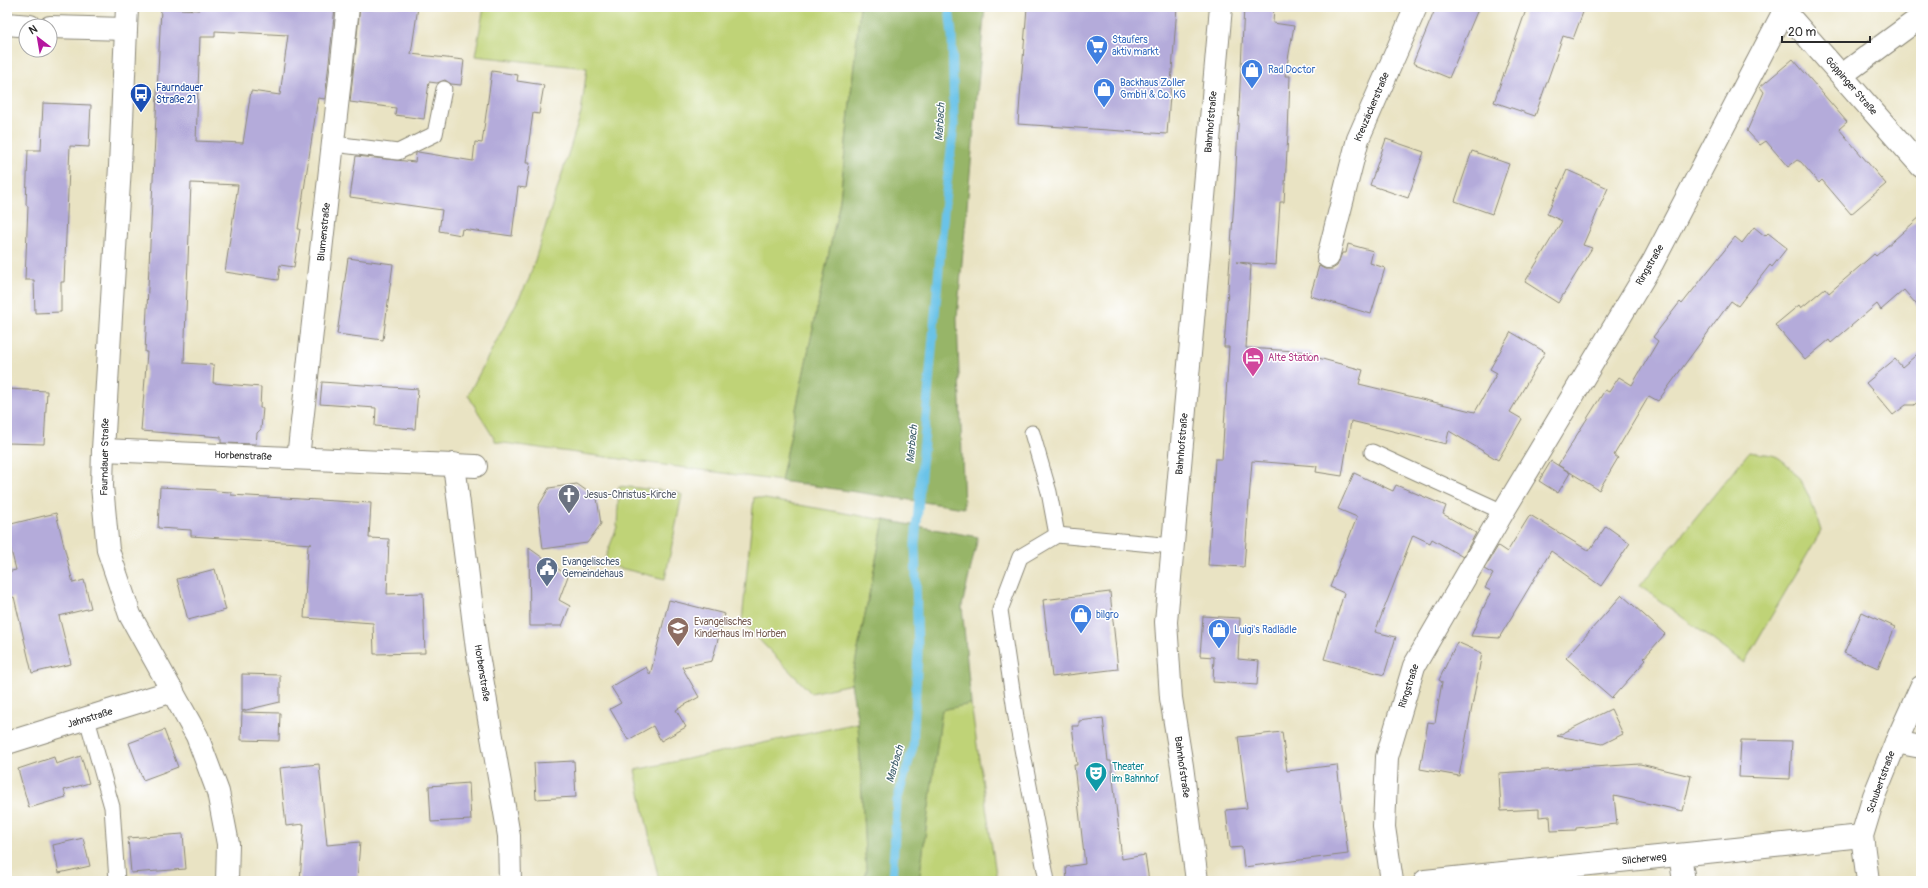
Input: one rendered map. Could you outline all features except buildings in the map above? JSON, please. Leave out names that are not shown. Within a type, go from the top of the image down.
[{"type":"street","name":"Faurndauer Straße","points":[[127,7],[125,77],[103,450],[102,486],[108,550],[130,614],[197,736],[218,792],[228,844],[227,881]]},
{"type":"street","name":"Blumenstraße","points":[[298,458],[348,7]]},
{"type":"street","name":"Bahnhofstraße","points":[[1197,881],[1182,766],[1170,693],[1166,622],[1221,7]]},
{"type":"street","name":"Kreuzäckerstraße","points":[[1328,257],[1358,138],[1416,7]]},
{"type":"street","name":"Göppinger Straße","points":[[1782,9],[1921,166]]},
{"type":"street","name":"Ringstraße","points":[[1392,881],[1384,827],[1387,757],[1414,666],[1503,512],[1653,262],[1782,9]]},
{"type":"street","points":[[1842,75],[1921,17]]},
{"type":"street","points":[[7,24],[18,25]]},
{"type":"street","points":[[58,27],[126,29]]},
{"type":"street","name":"Horbenstraße","points":[[103,450],[476,466]]},
{"type":"street","name":"Horbenstraße","points":[[454,464],[477,649],[509,836],[510,881]]},
{"type":"street","name":"Schubertstraße","points":[[1868,881],[1862,836],[1874,796],[1921,687]]},
{"type":"street","name":"Jahnstraße","points":[[7,743],[173,691]]},
{"type":"street","points":[[1896,742],[1921,747]]},
{"type":"street","name":"Silcherweg","points":[[1425,881],[1862,836]]},
{"type":"street","points":[[1680,855],[1684,881]]},
{"type":"lane","points":[[334,144],[398,152],[435,134],[444,89]]},
{"type":"lane","points":[[1032,433],[1049,492],[1057,535]]},
{"type":"lane","points":[[1372,452],[1503,512]]},
{"type":"lane","points":[[1047,881],[1016,716],[1000,610],[1020,557],[1057,535],[1173,546]]},
{"type":"lane","points":[[87,719],[112,807],[117,881]]},
{"type":"green space","points":[[484,7],[860,7],[840,200],[781,481],[496,442],[468,395],[529,279],[581,113],[587,68],[475,56]]},
{"type":"green space","points":[[860,7],[985,7],[957,318],[964,508],[781,481],[840,200]]},
{"type":"green space","points":[[1749,452],[1776,456],[1795,472],[1811,501],[1821,531],[1744,663],[1640,586]]},
{"type":"green space","points":[[619,486],[676,492],[682,495],[665,579],[603,564],[617,527]]},
{"type":"green space","points":[[754,497],[884,520],[851,684],[811,693],[742,622]]},
{"type":"green space","points":[[884,520],[978,537],[962,606],[971,704],[942,710],[919,881],[863,881],[866,871],[858,723],[851,684]]},
{"type":"green space","points":[[971,704],[997,881],[919,881],[942,709]]},
{"type":"green space","points":[[858,723],[866,871],[863,881],[659,881],[635,770]]},
{"type":"waterway","name":"Marbach","points":[[892,881],[897,801],[913,747],[918,653],[915,544],[945,200],[954,125],[952,35],[949,7]]},
{"type":"place","name":"Staufers aktiv markt","points":[[1097,66]]},
{"type":"place","name":"Rad Doctor","points":[[1252,90]]},
{"type":"place","name":"Backhaus Zoller GmbH & Co. KG","points":[[1104,108]]},
{"type":"place","name":"Faurndauer Straße 21","points":[[141,114]]},
{"type":"place","name":"Alte Station","points":[[1253,378]]},
{"type":"place","name":"Jesus-Christus-Kirche","points":[[569,514]]},
{"type":"place","name":"Evangelisches Gemeindehaus","points":[[547,588]]},
{"type":"place","name":"bilgro","points":[[1081,634]]},
{"type":"place","name":"Evangelisches Kinderhaus Im Horben","points":[[678,648]]},
{"type":"place","name":"Luigi's Radlädle","points":[[1219,650]]},
{"type":"place","name":"Theater im Bahnhof","points":[[1096,792]]}]
